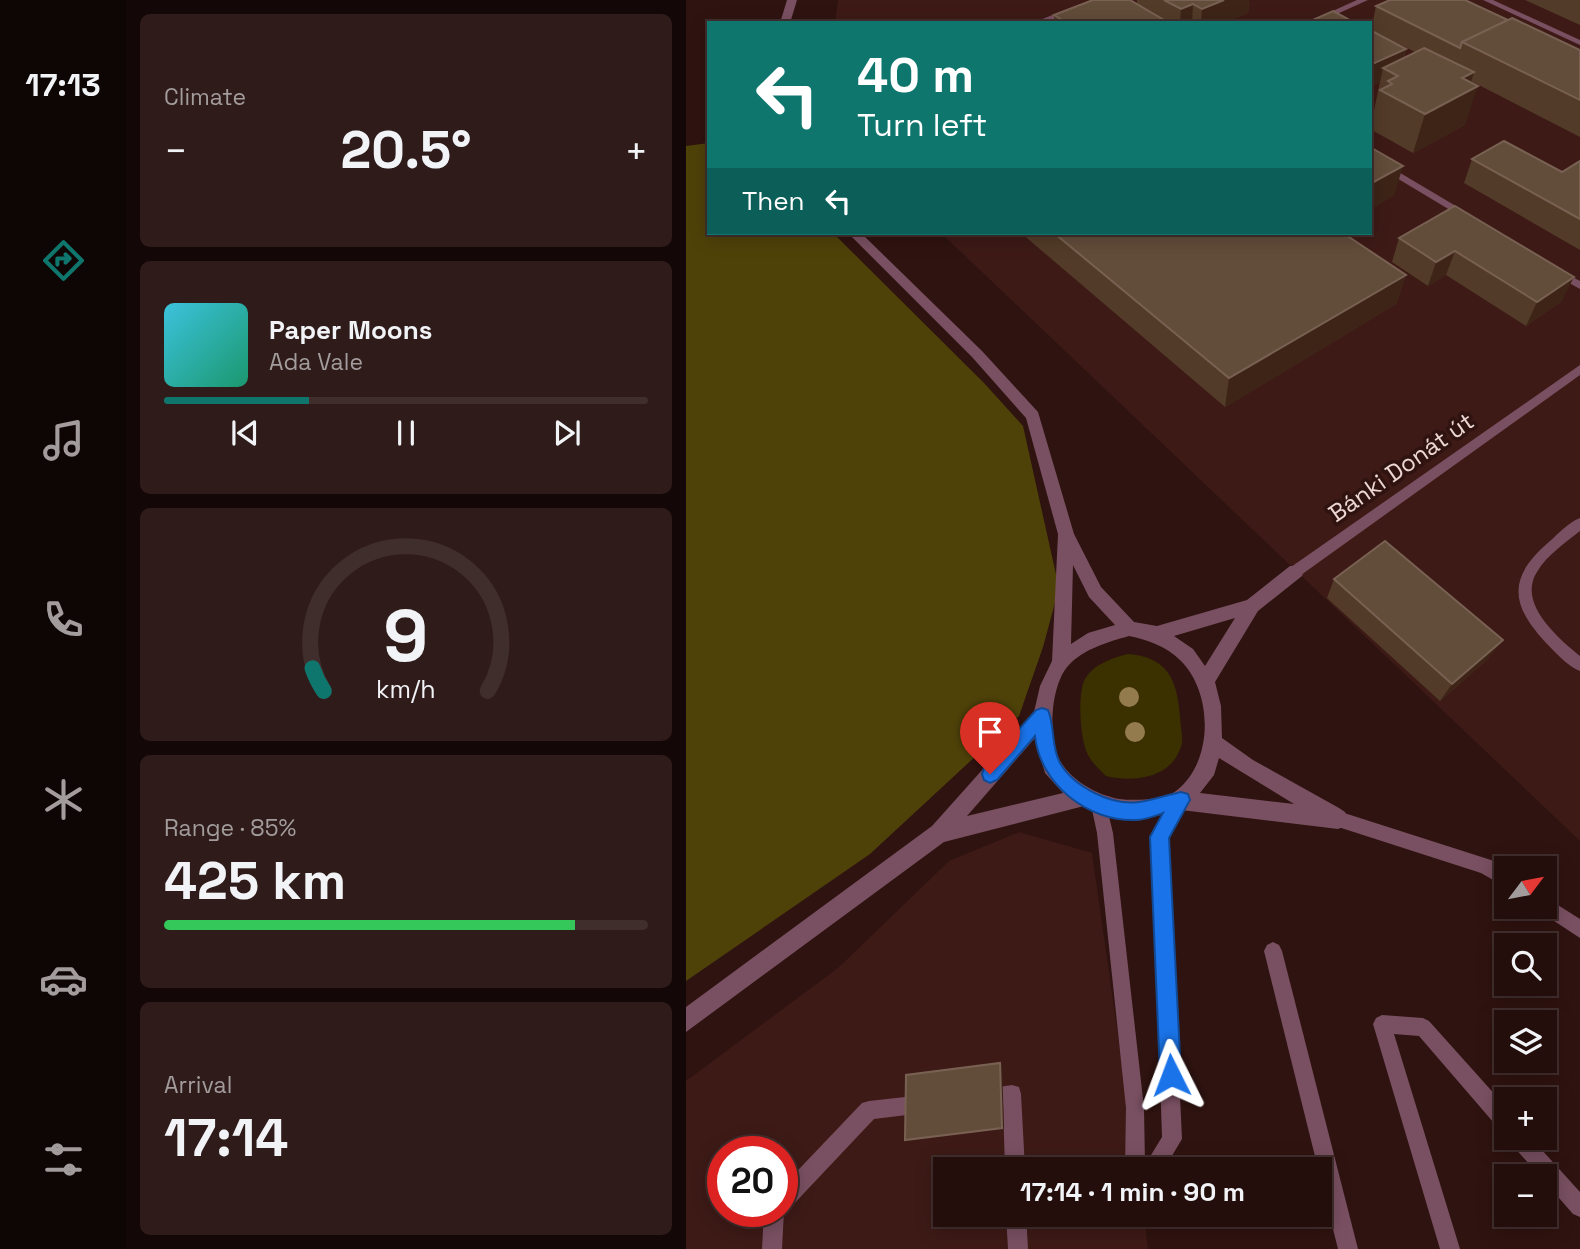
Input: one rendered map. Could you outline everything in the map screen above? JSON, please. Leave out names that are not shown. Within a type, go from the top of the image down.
[{"type":"street","points":[[786,21],[792,0]]},
{"type":"street","points":[[856,235],[977,354],[1033,416],[1066,534],[1095,592],[1129,628]]},
{"type":"street","points":[[1066,534],[1061,661],[1049,686],[1042,716],[1052,767],[1067,784],[1091,801],[1136,811],[1181,800],[1338,819]]},
{"type":"street","name":"Bánki Donát út","points":[[1206,681],[1252,606],[1296,571]]},
{"type":"street","name":"Bánki Donát út","points":[[1157,634],[1252,606]]},
{"type":"street","points":[[1061,661],[1094,638],[1129,628],[1157,634],[1187,655],[1206,681],[1212,706],[1213,743],[1207,769],[1181,800]]},
{"type":"street","points":[[686,1021],[939,833],[1042,716]]},
{"type":"street","points":[[1213,743],[1245,766],[1338,819]]},
{"type":"street","points":[[939,833],[1091,801]]},
{"type":"lane","points":[[1041,21],[1098,0]]},
{"type":"lane","points":[[1315,21],[1364,0]]},
{"type":"lane","points":[[1486,0],[1580,43]]},
{"type":"lane","points":[[1372,159],[1475,222]]},
{"type":"lane","points":[[1545,264],[1580,286]]},
{"type":"lane","name":"Bánki Donát út","points":[[1296,571],[1580,369]]},
{"type":"lane","points":[[1580,523],[1541,558],[1529,573],[1524,588],[1531,610],[1545,633],[1580,665]]},
{"type":"lane","points":[[1161,1157],[1172,1139],[1160,837],[1181,800]]},
{"type":"lane","points":[[1091,801],[1106,846],[1135,1108],[1135,1157]]},
{"type":"lane","points":[[1338,819],[1485,866],[1494,872]]},
{"type":"lane","points":[[1558,914],[1580,929]]},
{"type":"lane","points":[[1273,951],[1348,1249]]},
{"type":"lane","points":[[1450,1249],[1382,1024],[1423,1027],[1494,1108]]},
{"type":"lane","points":[[798,1185],[869,1110],[1012,1094],[1014,1157]]},
{"type":"lane","points":[[1530,1150],[1580,1207]]},
{"type":"lane","points":[[772,1249],[773,1227]]},
{"type":"lane","points":[[1017,1227],[1018,1249]]},
{"type":"shaded area","points":[[838,0],[1580,0],[1580,841],[943,235],[1372,235],[1372,21],[835,21]]},
{"type":"shaded area","points":[[707,143],[707,235],[835,235],[984,383],[1023,426],[1059,588],[1043,647],[1019,716],[870,854],[686,981],[686,146]]},
{"type":"shaded area","points":[[1128,654],[1153,660],[1168,673],[1179,703],[1182,740],[1178,755],[1162,771],[1129,779],[1106,776],[1096,766],[1085,748],[1080,717],[1085,679],[1093,669],[1104,662]]},
{"type":"shaded area","points":[[1019,832],[1092,853],[1135,1157],[933,1157],[933,1227],[1145,1227],[1148,1249],[686,1249],[686,1081],[838,968],[949,861]]},
{"type":"building","points":[[1093,0],[1130,0],[1166,21],[1064,21],[1054,15]]},
{"type":"building","points":[[1164,0],[1224,0],[1202,9],[1193,4],[1181,9]]},
{"type":"building","points":[[1390,0],[1465,0],[1508,20],[1462,42],[1460,48],[1376,6]]},
{"type":"building","points":[[1333,11],[1351,21],[1310,21]]},
{"type":"building","points":[[1512,18],[1580,50],[1580,100],[1462,42]]},
{"type":"building","points":[[1372,31],[1406,49],[1372,64]]},
{"type":"building","points":[[1424,48],[1474,72],[1462,78],[1478,86],[1425,114],[1380,90],[1392,84],[1388,81],[1398,76],[1383,68]]},
{"type":"building","points":[[1504,141],[1562,172],[1580,161],[1580,219],[1472,159]]},
{"type":"building","points":[[1372,148],[1403,166],[1372,183]]},
{"type":"building","points":[[1455,206],[1574,277],[1537,302],[1455,251],[1436,262],[1399,238]]},
{"type":"building","points":[[1056,235],[1346,235],[1406,275],[1229,378]]},
{"type":"building","points":[[1385,541],[1503,640],[1452,684],[1334,579]]},
{"type":"building","points":[[1000,1063],[1002,1128],[905,1140],[906,1075]]},
{"type":"route","points":[[990,774],[1042,716],[1052,767],[1067,784],[1084,797],[1099,804],[1136,811],[1181,800],[1160,837],[1171,1075]]}]
